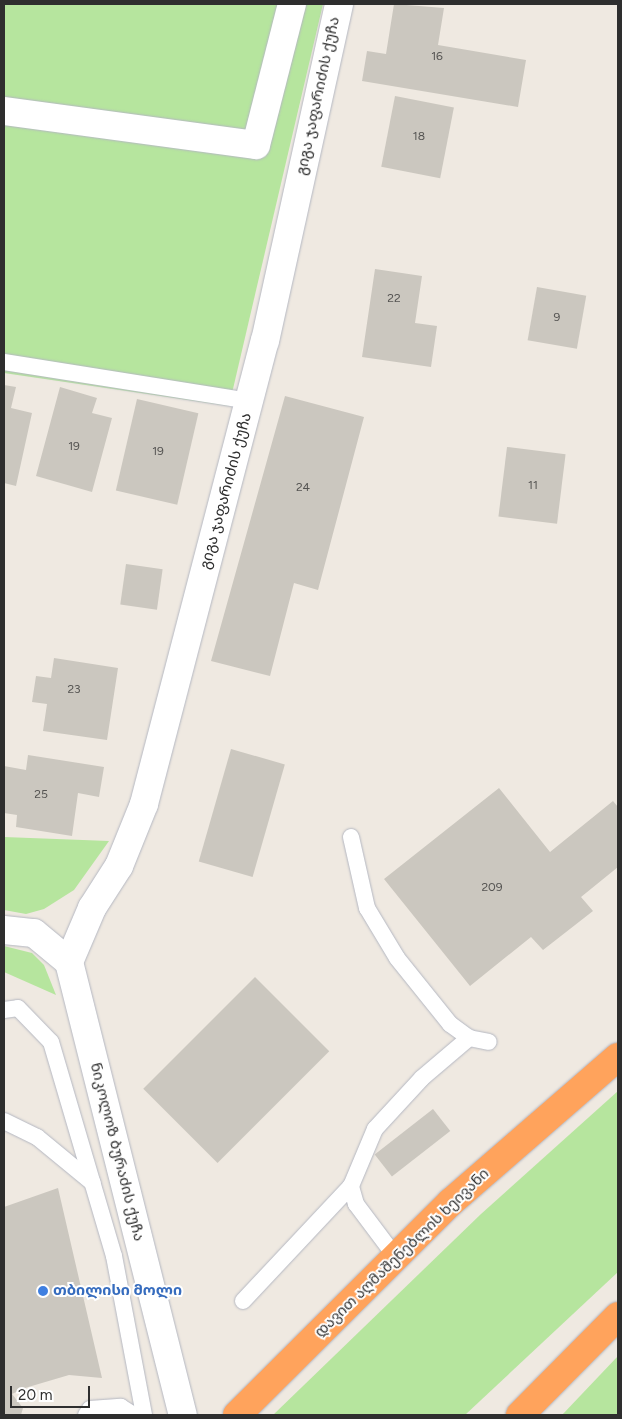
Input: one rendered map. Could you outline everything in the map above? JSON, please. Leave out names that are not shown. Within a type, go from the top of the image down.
[{"type":"highway","name":"დავით აღმაშენებლის ხეივანი","points":[[236,1415],[395,1256],[618,1057]]},
{"type":"highway","points":[[520,1415],[618,1316]]},
{"type":"street","points":[[4,111],[256,145],[292,4]]},
{"type":"street","name":"გიგა ჯაფარიძის ქუჩა","points":[[69,962],[139,821],[249,401],[339,4]]},
{"type":"street","points":[[4,930],[34,933],[69,962]]},
{"type":"street","name":"ნიკოლოზ ბურაძის ქუჩა","points":[[69,962],[183,1415]]},
{"type":"lane","points":[[4,362],[249,401]]},
{"type":"lane","points":[[351,837],[367,908],[397,958],[450,1024],[469,1038],[489,1042]]},
{"type":"lane","points":[[11,1009],[51,1042],[114,1256],[144,1415]]},
{"type":"lane","points":[[243,1301],[351,1186],[375,1129],[422,1078],[469,1038]]},
{"type":"lane","points":[[4,1120],[37,1138],[93,1183]]},
{"type":"lane","points":[[351,1186],[356,1204],[395,1256]]},
{"type":"lane","points":[[86,1415],[90,1409],[121,1407],[134,1415]]},
{"type":"green space","points":[[4,4],[323,4],[229,406],[4,373]]},
{"type":"green space","points":[[4,837],[109,841],[74,890],[44,909],[26,914],[4,910]]},
{"type":"green space","points":[[4,946],[32,953],[44,965],[56,995],[4,972]]},
{"type":"green space","points":[[618,1091],[618,1272],[465,1415],[273,1415],[481,1214]]},
{"type":"green space","points":[[618,1356],[618,1415],[562,1415]]},
{"type":"building","points":[[394,4],[444,8],[438,45],[526,60],[518,107],[362,81],[367,51],[386,54]]},
{"type":"building","points":[[395,96],[454,107],[440,178],[381,167]]},
{"type":"building","points":[[375,269],[422,276],[415,323],[437,326],[431,367],[362,357]]},
{"type":"building","points":[[537,287],[586,296],[577,349],[528,340]]},
{"type":"building","points":[[4,385],[16,387],[11,408],[32,413],[16,486],[4,483]]},
{"type":"building","points":[[60,387],[97,398],[92,413],[112,418],[92,492],[36,476]]},
{"type":"building","points":[[285,396],[364,417],[318,590],[294,583],[270,676],[211,661]]},
{"type":"building","points":[[137,399],[198,413],[177,505],[116,491]]},
{"type":"building","points":[[507,447],[566,454],[557,524],[498,516]]},
{"type":"building","points":[[126,564],[163,569],[157,610],[120,605]]},
{"type":"building","points":[[54,658],[118,668],[107,740],[43,731],[47,704],[32,702],[36,676],[51,678]]},
{"type":"building","points":[[231,749],[285,764],[253,877],[199,861]]},
{"type":"building","points":[[28,755],[104,767],[99,797],[78,793],[72,836],[16,827],[17,815],[4,813],[4,766],[26,770]]},
{"type":"building","points":[[499,788],[550,852],[613,801],[618,807],[618,867],[581,897],[593,911],[543,950],[531,937],[470,986],[384,879]]},
{"type":"building","points":[[255,977],[329,1051],[218,1163],[143,1089]]},
{"type":"building","points":[[433,1109],[450,1131],[392,1177],[375,1155]]},
{"type":"building","name":"თბილისი მოლი","points":[[58,1188],[102,1378],[69,1375],[25,1388],[12,1394],[23,1408],[21,1415],[4,1415],[4,1207]]},
{"type":"place","name":"თბილისი მოლი","points":[[43,1291]]}]
